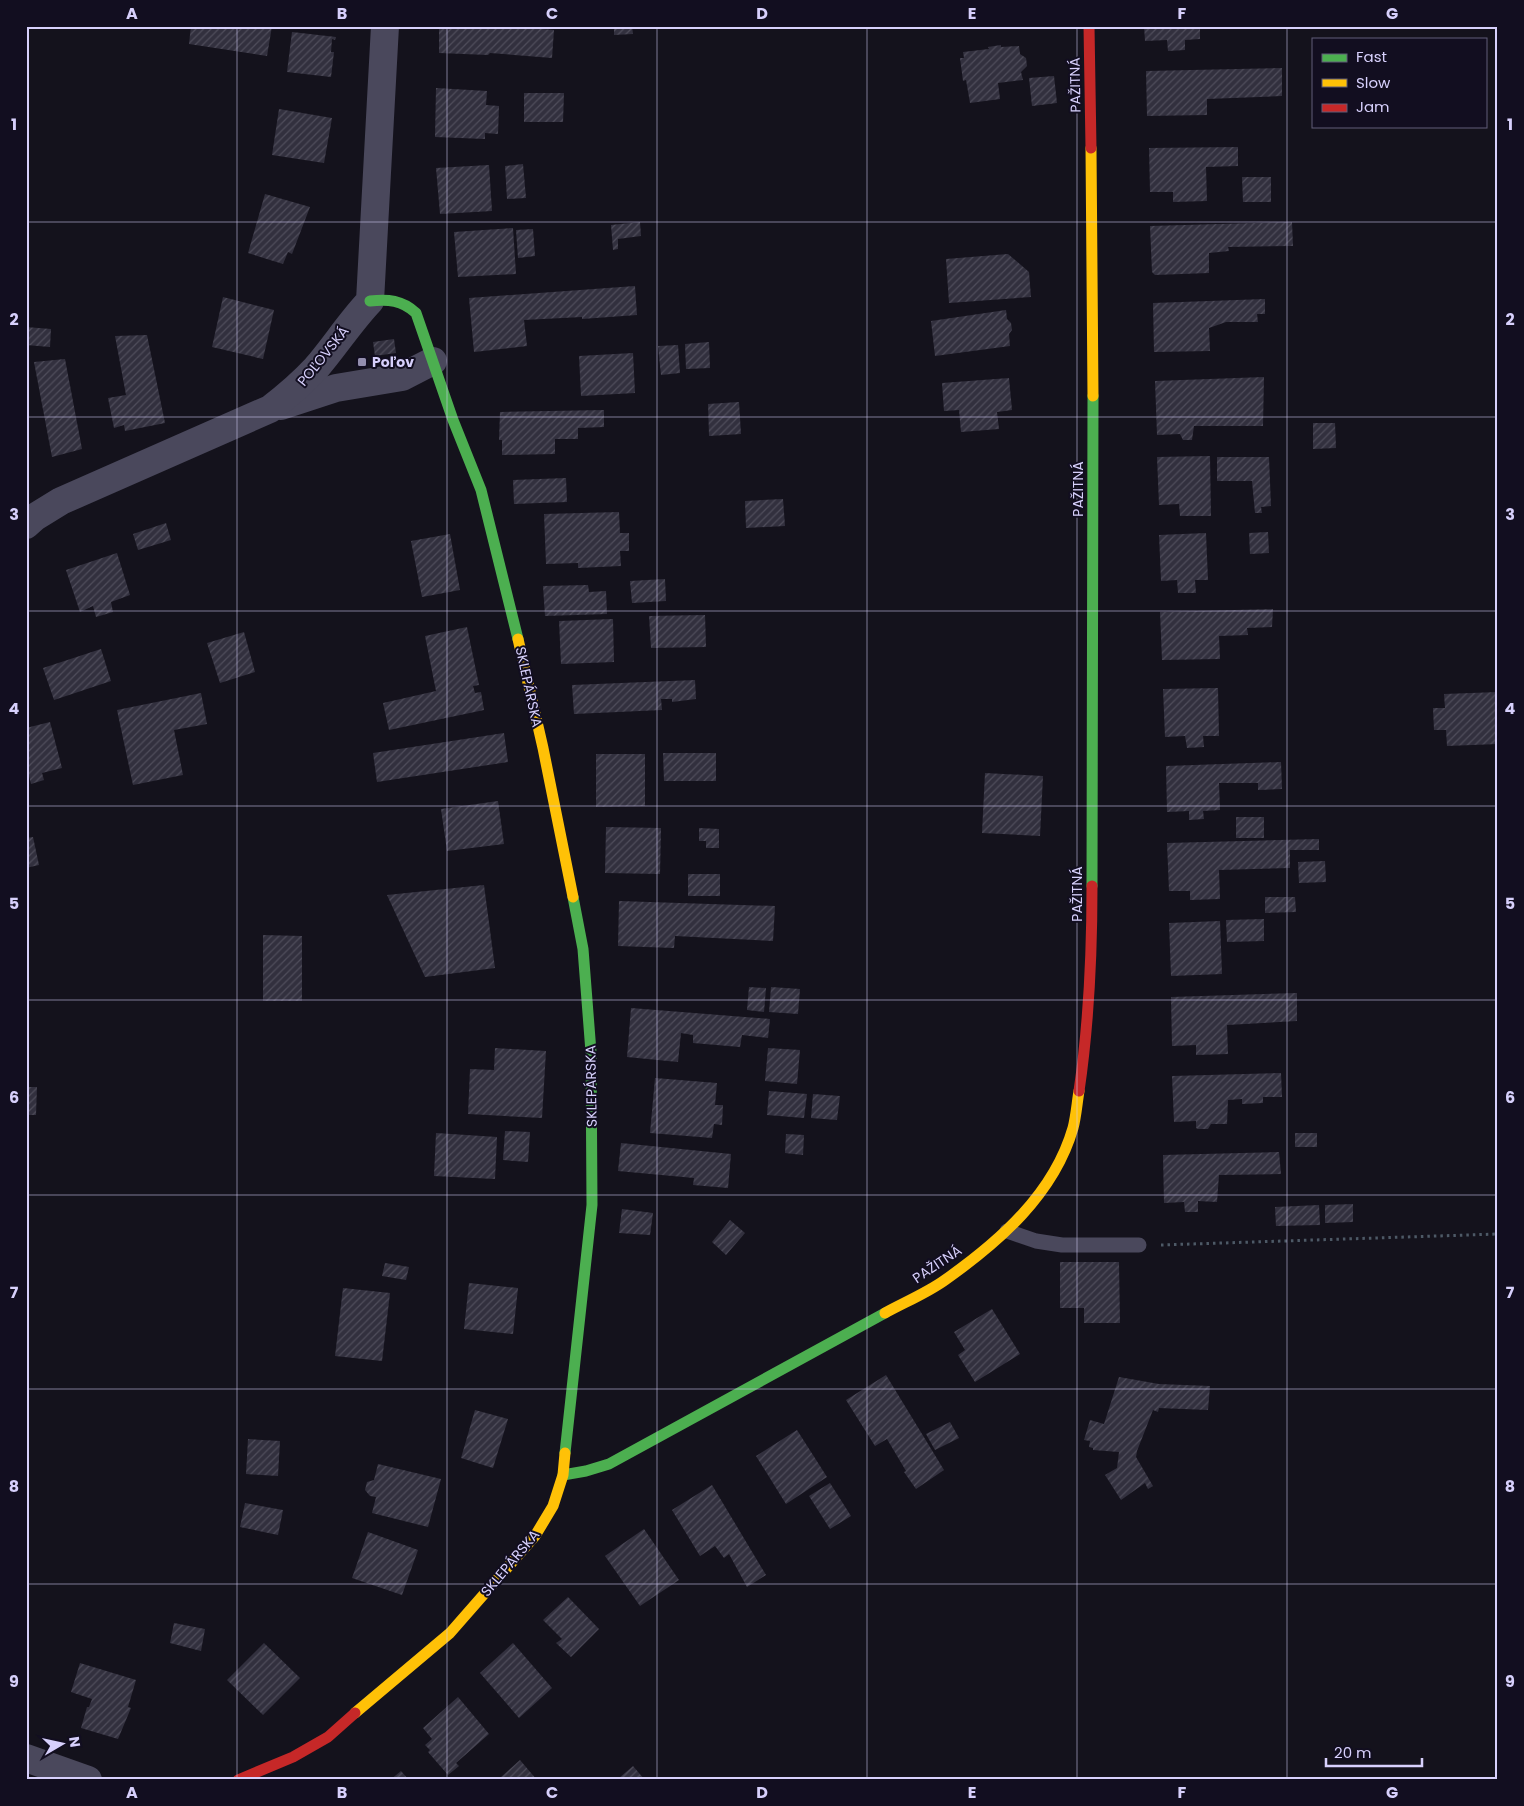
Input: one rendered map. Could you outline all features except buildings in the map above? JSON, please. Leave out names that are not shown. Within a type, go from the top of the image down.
[{"type":"street","points":[[370,301],[385,26]]},
{"type":"street","name":"PAŽITNÁ","points":[[563,1475],[609,1464],[944,1280],[1007,1231],[1042,1191],[1060,1161],[1072,1128],[1086,1043],[1092,945],[1093,299],[1089,26]]},
{"type":"street","name":"SKLEPÁRSKA","points":[[238,1780],[292,1757],[328,1737],[362,1706],[450,1633],[535,1536],[553,1506],[563,1475],[592,1205],[591,1052],[583,949],[518,633],[481,490],[453,420],[416,313],[408,305],[399,301],[387,299],[370,301]]},
{"type":"street","name":"POĽOVSKÁ","points":[[26,525],[35,517],[61,502],[270,409],[296,389],[317,367],[353,319],[370,301]]},
{"type":"street","points":[[270,409],[336,388],[402,377],[433,361]]},
{"type":"street","points":[[26,1758],[88,1780]]},
{"type":"lane","points":[[1007,1231],[1036,1241],[1062,1245],[1139,1245]]},
{"type":"path","points":[[1139,1245],[1498,1234]]},
{"type":"traffic: fast","points":[[370,301],[394,301],[405,305],[416,313],[453,420],[481,490],[518,639]]},
{"type":"traffic: fast","points":[[1092,886],[1093,396]]},
{"type":"traffic: fast","points":[[565,1453],[592,1205],[591,1052],[583,949],[573,897]]},
{"type":"traffic: fast","points":[[563,1475],[609,1464],[885,1313]]},
{"type":"traffic: slow","points":[[1091,148],[1093,396]]},
{"type":"traffic: slow","points":[[518,639],[543,748],[573,897]]},
{"type":"traffic: slow","points":[[885,1313],[945,1280],[985,1250],[1022,1214],[1053,1174],[1064,1152],[1074,1124],[1079,1091]]},
{"type":"traffic: slow","points":[[355,1713],[450,1633],[535,1536],[553,1506],[563,1475],[565,1453]]},
{"type":"traffic: jam","points":[[1089,26],[1091,148]]},
{"type":"traffic: jam","points":[[1079,1091],[1089,989],[1092,886]]},
{"type":"traffic: jam","points":[[238,1780],[293,1757],[328,1737],[355,1713]]},
{"type":"place","name":"Poľov","points":[[362,362]]}]
